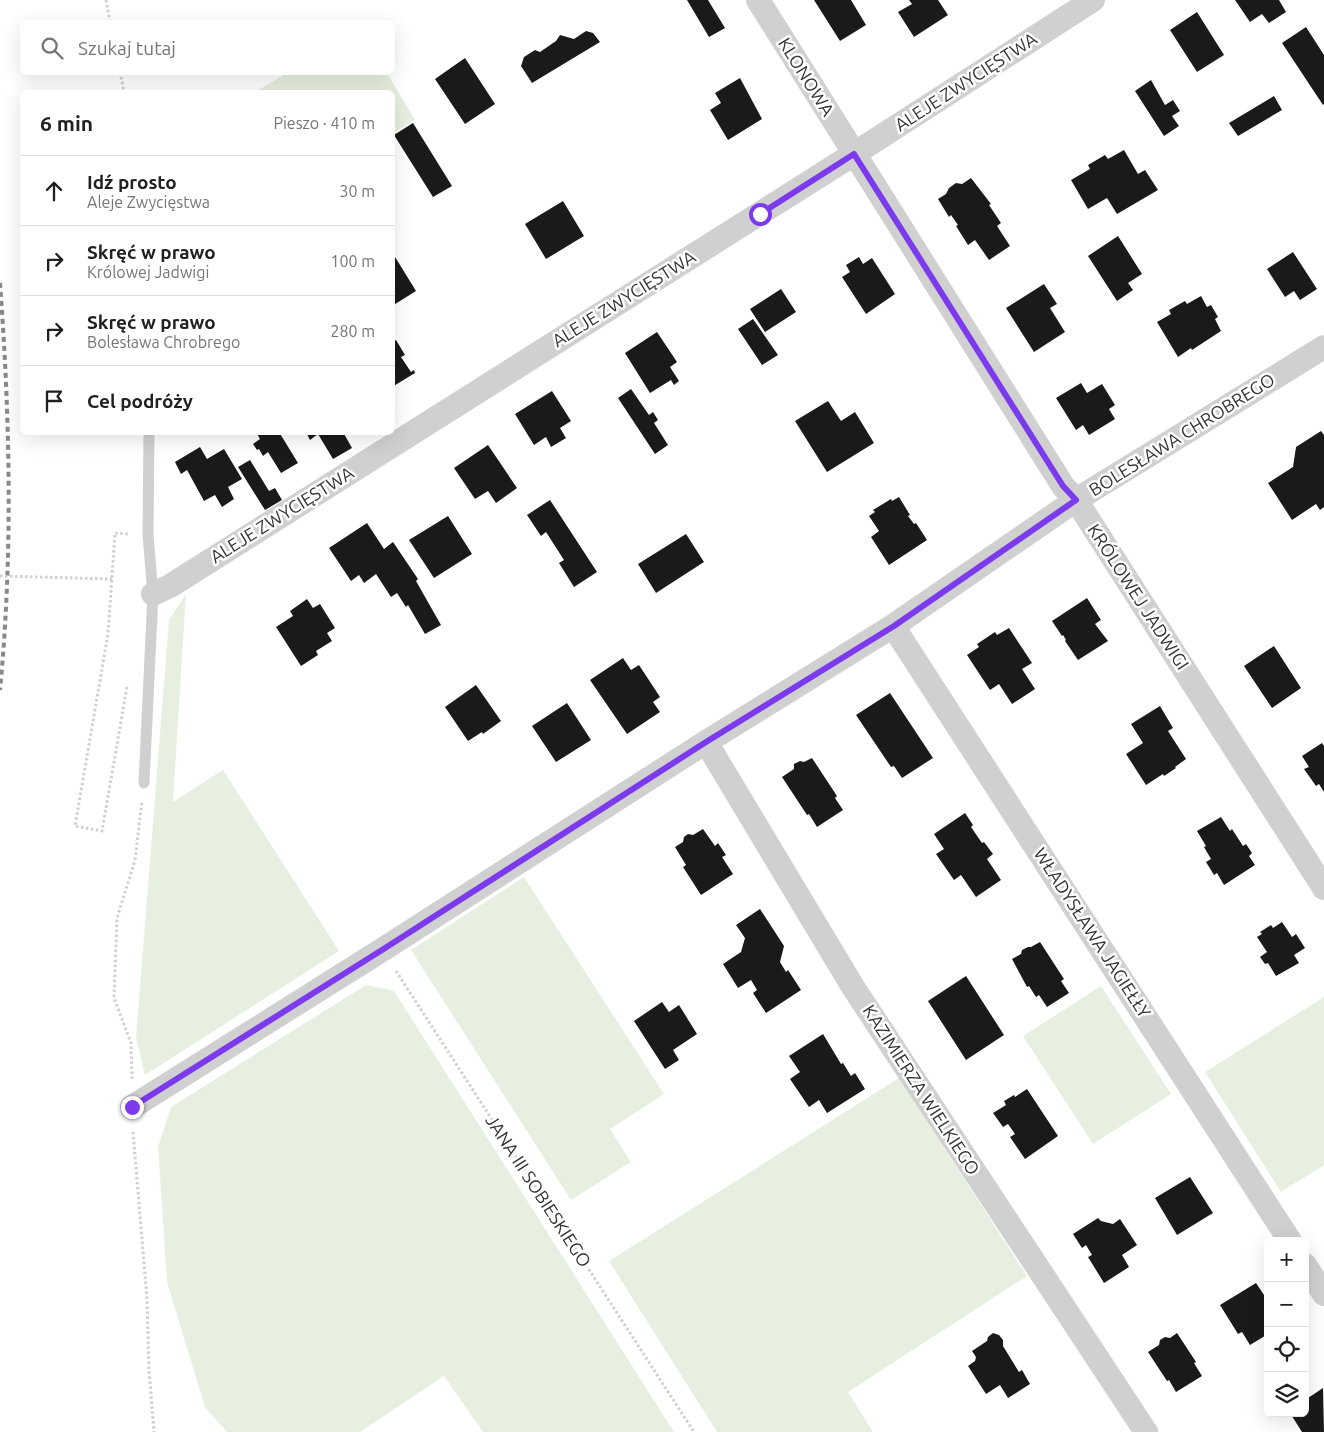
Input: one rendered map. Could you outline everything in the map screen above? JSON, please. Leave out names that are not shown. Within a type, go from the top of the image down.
[{"type":"street","name":"KLONOWA","points":[[758,0],[854,154]]},
{"type":"street","name":"ALEJE ZWYCIĘSTWA","points":[[154,594],[854,154],[1093,0]]},
{"type":"street","name":"KRÓLOWEJ JADWIGI","points":[[854,154],[1063,486],[1076,500],[1324,888]]},
{"type":"street","name":"BOLESŁAWA CHROBREGO","points":[[132,1107],[382,950],[706,742],[894,626],[1076,500],[1324,347]]},
{"type":"street","name":"WŁADYSŁAWA JAGIEŁŁY","points":[[894,626],[1287,1237]]},
{"type":"street","name":"KAZIMIERZA WIELKIEGO","points":[[706,742],[852,987],[1146,1432]]},
{"type":"street","points":[[1309,1270],[1324,1294]]},
{"type":"lane","points":[[144,783],[154,594],[148,535],[149,435]]},
{"type":"path","points":[[106,0],[110,20]]},
{"type":"path","points":[[121,75],[124,90]]},
{"type":"path","points":[[124,707],[102,831],[75,826],[110,618],[115,533],[133,534]]},
{"type":"path","points":[[0,576],[112,579]]},
{"type":"path","name":"JANA III SOBIESKIEGO","points":[[382,950],[694,1432]]},
{"type":"green space","points":[[284,75],[388,75],[415,120],[395,132],[395,90],[258,90]]},
{"type":"green space","points":[[186,594],[173,802],[223,770],[339,951],[145,1075],[136,1038],[169,620]]},
{"type":"green space","points":[[524,877],[664,1094],[610,1129],[631,1162],[571,1200],[411,950]]},
{"type":"green space","points":[[366,985],[394,991],[674,1432],[483,1432],[444,1376],[360,1432],[227,1432],[205,1407],[167,1282],[158,1147],[171,1107]]},
{"type":"green space","points":[[1101,986],[1171,1094],[1093,1144],[1023,1036]]},
{"type":"green space","points":[[1324,997],[1324,1165],[1281,1192],[1205,1072]]},
{"type":"green space","points":[[899,1078],[1027,1276],[848,1392],[873,1432],[717,1432],[609,1261]]},
{"type":"building","points":[[687,0],[708,0],[725,28],[709,37]]},
{"type":"building","points":[[814,0],[851,0],[866,25],[840,41]]},
{"type":"building","points":[[909,0],[938,0],[948,15],[914,37],[898,12],[912,4]]},
{"type":"building","points":[[1235,0],[1279,0],[1286,12],[1269,23],[1262,14],[1250,22]]},
{"type":"building","points":[[1197,12],[1224,55],[1197,72],[1170,30]]},
{"type":"building","points":[[1306,27],[1324,55],[1323,105],[1282,43]]},
{"type":"building","points":[[586,31],[593,33],[600,42],[532,83],[521,66],[524,57],[535,50],[540,52],[556,41],[560,35],[574,39]]},
{"type":"building","points":[[465,58],[495,104],[465,124],[435,79]]},
{"type":"building","points":[[740,78],[762,119],[728,140],[710,110],[721,103],[715,93]]},
{"type":"building","points":[[1151,80],[1165,105],[1173,100],[1180,111],[1172,116],[1179,126],[1164,136],[1135,91]]},
{"type":"building","points":[[1274,96],[1282,110],[1238,136],[1229,123]]},
{"type":"building","points":[[413,123],[452,186],[433,197],[395,134]]},
{"type":"building","points":[[1124,150],[1138,174],[1145,170],[1158,190],[1117,214],[1107,198],[1088,209],[1071,180],[1090,169],[1088,165],[1105,155],[1108,159]]},
{"type":"building","points":[[971,178],[991,204],[989,205],[1001,223],[997,226],[1010,246],[989,260],[975,240],[968,245],[956,226],[958,225],[951,215],[949,217],[938,199],[946,194],[949,188],[956,183],[962,184]]},
{"type":"building","points":[[563,201],[584,236],[546,259],[525,224]]},
{"type":"building","points":[[1118,236],[1142,274],[1128,283],[1133,290],[1117,301],[1088,256]]},
{"type":"building","points":[[1293,252],[1317,289],[1300,300],[1294,291],[1285,297],[1267,269]]},
{"type":"building","points":[[395,257],[416,291],[395,304]]},
{"type":"building","points":[[859,257],[863,264],[872,258],[895,294],[866,314],[842,277],[850,272],[846,265]]},
{"type":"building","points":[[1044,284],[1057,304],[1050,308],[1065,332],[1034,352],[1006,308]]},
{"type":"building","points":[[781,289],[796,312],[765,332],[750,309]]},
{"type":"building","points":[[1201,296],[1207,307],[1211,305],[1218,317],[1215,319],[1221,331],[1178,357],[1157,322],[1171,314],[1169,310],[1185,301],[1187,304]]},
{"type":"building","points":[[753,319],[778,355],[762,365],[738,329]]},
{"type":"building","points":[[657,332],[677,362],[670,367],[679,381],[674,385],[671,380],[650,393],[625,353]]},
{"type":"building","points":[[395,340],[405,355],[401,357],[411,372],[414,370],[415,373],[395,385]]},
{"type":"building","points":[[1081,383],[1087,393],[1102,384],[1115,405],[1109,409],[1115,419],[1089,435],[1083,425],[1076,430],[1056,398]]},
{"type":"building","points":[[631,389],[649,415],[653,412],[658,420],[654,423],[668,445],[655,454],[618,398]]},
{"type":"building","points":[[552,391],[571,421],[560,428],[566,438],[551,447],[546,437],[534,445],[515,414]]},
{"type":"building","points":[[828,401],[841,421],[855,412],[874,443],[827,472],[795,421]]},
{"type":"building","points":[[1321,431],[1324,435],[1324,507],[1320,510],[1316,504],[1292,520],[1268,483],[1293,467],[1296,447]]},
{"type":"building","points":[[258,435],[281,435],[298,463],[281,473],[268,452],[263,456],[253,444],[260,439]]},
{"type":"building","points":[[308,435],[317,435],[310,440]]},
{"type":"building","points":[[319,435],[345,435],[352,448],[333,459]]},
{"type":"building","points":[[488,445],[517,488],[496,503],[488,491],[475,499],[454,468]]},
{"type":"building","points":[[200,447],[207,459],[224,449],[242,479],[228,487],[234,499],[222,507],[215,495],[204,501],[187,470],[181,474],[175,462]]},
{"type":"building","points":[[250,460],[269,491],[275,488],[282,500],[265,510],[238,467]]},
{"type":"building","points":[[899,497],[910,515],[908,516],[914,524],[916,523],[927,540],[889,565],[871,537],[879,531],[869,516],[875,512],[873,510],[891,499],[892,501]]},
{"type":"building","points":[[550,500],[597,572],[574,587],[559,563],[564,560],[546,532],[541,536],[527,515]]},
{"type":"building","points":[[448,516],[472,554],[434,578],[409,540]]},
{"type":"building","points":[[367,523],[384,549],[393,542],[418,579],[416,581],[441,625],[425,634],[408,605],[406,607],[397,593],[391,597],[376,574],[364,583],[359,575],[351,581],[329,548]]},
{"type":"building","points":[[686,534],[704,562],[656,593],[638,564]]},
{"type":"building","points":[[1087,598],[1101,620],[1095,624],[1108,641],[1078,660],[1052,621]]},
{"type":"building","points":[[307,599],[313,608],[320,604],[335,628],[327,633],[332,641],[316,651],[318,655],[301,666],[276,627],[293,616],[290,611]]},
{"type":"building","points":[[1009,628],[1032,663],[1022,669],[1035,689],[1012,704],[999,684],[990,690],[967,655],[979,647],[977,644],[995,632],[997,635]]},
{"type":"building","points":[[1274,646],[1301,688],[1272,708],[1244,666]]},
{"type":"building","points":[[623,658],[631,670],[639,665],[660,697],[653,702],[660,712],[627,734],[590,680]]},
{"type":"building","points":[[476,685],[501,721],[483,734],[482,732],[468,741],[445,707]]},
{"type":"building","points":[[890,693],[933,758],[902,778],[894,766],[891,767],[856,715]]},
{"type":"building","points":[[567,703],[591,740],[556,762],[532,726]]},
{"type":"building","points":[[1160,706],[1173,728],[1168,731],[1186,759],[1164,776],[1163,774],[1146,785],[1126,754],[1143,743],[1131,724]]},
{"type":"building","points":[[1322,743],[1324,746],[1324,792],[1319,784],[1316,786],[1304,769],[1309,767],[1302,756]]},
{"type":"building","points":[[812,758],[837,796],[835,798],[843,810],[817,827],[782,777],[794,769],[794,764]]},
{"type":"building","points":[[965,813],[973,825],[971,827],[982,843],[984,842],[993,854],[987,859],[1001,880],[976,897],[961,875],[954,880],[936,854],[944,849],[934,834]]},
{"type":"building","points":[[1221,817],[1230,831],[1232,829],[1243,846],[1246,844],[1252,853],[1249,856],[1255,865],[1224,885],[1217,873],[1214,875],[1206,862],[1211,859],[1197,831]]},
{"type":"building","points":[[703,829],[715,846],[718,843],[726,855],[722,857],[733,874],[701,895],[683,867],[686,865],[675,847],[683,842],[684,837],[688,834],[693,835]]},
{"type":"building","points":[[760,909],[784,946],[780,962],[786,972],[788,970],[801,990],[766,1013],[753,993],[757,990],[751,980],[738,988],[723,964],[741,952],[745,938],[736,925]]},
{"type":"building","points":[[1282,922],[1292,937],[1296,934],[1305,948],[1294,955],[1299,963],[1276,976],[1268,963],[1265,964],[1260,957],[1267,952],[1257,937],[1262,934],[1260,932],[1271,925],[1273,928]]},
{"type":"building","points":[[1040,942],[1064,979],[1061,981],[1069,993],[1047,1007],[1039,995],[1036,997],[1029,986],[1027,987],[1012,959],[1021,954],[1022,950]]},
{"type":"building","points":[[966,976],[1004,1035],[966,1060],[928,1001]]},
{"type":"building","points":[[662,1002],[669,1012],[679,1005],[697,1034],[673,1050],[679,1060],[665,1069],[634,1021]]},
{"type":"building","points":[[823,1034],[841,1064],[843,1063],[851,1076],[855,1073],[865,1089],[827,1113],[819,1100],[809,1107],[790,1079],[800,1072],[789,1056]]},
{"type":"building","points":[[1027,1089],[1058,1136],[1025,1159],[1010,1137],[1015,1134],[1008,1124],[1003,1127],[993,1113],[1006,1105],[1004,1101],[1014,1095],[1015,1097]]},
{"type":"building","points":[[1190,1177],[1213,1213],[1177,1235],[1155,1198]]},
{"type":"building","points":[[1098,1218],[1101,1221],[1113,1224],[1120,1219],[1137,1245],[1122,1255],[1129,1267],[1104,1283],[1088,1257],[1092,1255],[1086,1245],[1082,1248],[1073,1234]]},
{"type":"building","points":[[1256,1283],[1264,1295],[1264,1336],[1250,1345],[1242,1332],[1238,1334],[1220,1305]]},
{"type":"building","points":[[993,1333],[999,1335],[1003,1340],[1003,1346],[1019,1372],[1022,1370],[1030,1384],[1008,1398],[1000,1385],[986,1394],[968,1366],[975,1361],[976,1357],[972,1351],[987,1341],[988,1337]]},
{"type":"building","points":[[1177,1333],[1196,1362],[1194,1363],[1202,1376],[1176,1392],[1148,1352],[1159,1345],[1160,1340],[1165,1337],[1170,1338]]},
{"type":"building","points":[[1323,1388],[1324,1432],[1302,1432],[1293,1417],[1309,1417],[1309,1397]]},
{"type":"railway","points":[[0,283],[9,486],[7,588],[0,690]]},
{"type":"route","points":[[132,1107],[382,950],[706,742],[894,626],[1076,500],[1063,486],[854,154],[760,214]]}]
